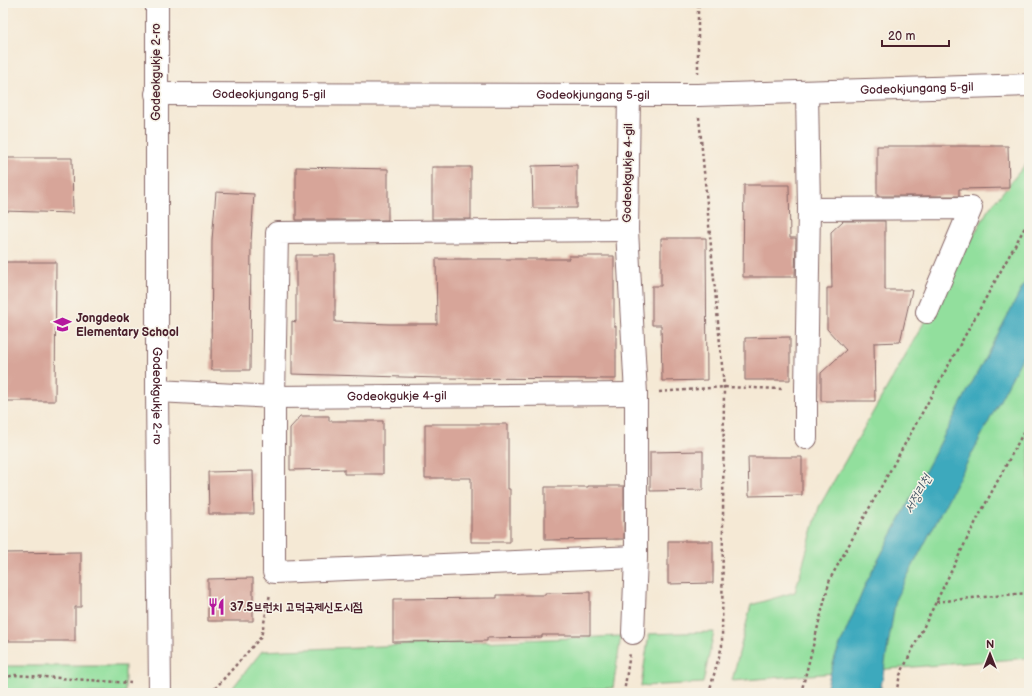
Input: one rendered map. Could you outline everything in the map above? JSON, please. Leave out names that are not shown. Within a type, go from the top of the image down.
[{"type":"street","name":"Godeokgukje 2-ro","points":[[157,3],[157,392],[160,693]]},
{"type":"street","name":"Godeokjungang 5-gil","points":[[156,94],[698,95],[1029,86]]},
{"type":"street","points":[[806,438],[809,209],[807,93]]},
{"type":"street","name":"Godeokgukje 4-gil","points":[[629,95],[628,230],[636,394],[636,557],[633,633]]},
{"type":"street","points":[[809,209],[971,208],[927,312]]},
{"type":"street","points":[[628,230],[277,233],[274,397],[274,572],[636,557]]},
{"type":"street","name":"Godeokgukje 4-gil","points":[[157,392],[274,397],[636,394]]},
{"type":"path","points":[[698,3],[698,95],[724,387],[722,646],[710,689]]},
{"type":"path","points":[[801,693],[830,580],[1029,220]]},
{"type":"path","points":[[636,394],[724,387],[806,390]]},
{"type":"path","points":[[896,693],[900,675],[935,602],[1029,422]]},
{"type":"path","points":[[211,693],[261,637],[274,572]]},
{"type":"path","points":[[935,602],[1029,593]]},
{"type":"path","points":[[624,693],[633,633]]},
{"type":"path","points":[[3,678],[15,675],[131,683]]},
{"type":"green space","points":[[1029,160],[1029,658],[732,681],[751,605],[795,592],[819,507],[988,210]]},
{"type":"green space","points":[[714,632],[703,683],[641,686],[649,634]]},
{"type":"green space","points":[[621,636],[613,688],[512,693],[234,693],[234,686],[262,651]]},
{"type":"green space","points":[[3,666],[125,666],[125,693],[3,693]]},
{"type":"water","name":"서정리천","points":[[1029,275],[1029,345],[896,598],[880,693],[825,693],[835,657],[867,581]]},
{"type":"building","points":[[877,146],[1008,146],[1009,188],[959,189],[959,196],[877,196]]},
{"type":"building","points":[[3,158],[72,158],[73,213],[3,211]]},
{"type":"building","points":[[577,165],[577,208],[533,208],[532,166]]},
{"type":"building","points":[[296,167],[388,169],[388,220],[296,220]]},
{"type":"building","points":[[432,167],[471,167],[471,219],[432,219]]},
{"type":"building","points":[[744,185],[789,185],[790,238],[796,238],[795,277],[743,277]]},
{"type":"building","points":[[216,192],[254,194],[251,242],[250,370],[211,370],[212,240]]},
{"type":"building","points":[[843,221],[885,221],[885,290],[912,290],[900,342],[874,343],[875,401],[821,401],[821,373],[846,350],[827,329],[827,288],[832,288],[831,232]]},
{"type":"building","points":[[661,238],[706,238],[707,380],[662,381],[661,325],[652,325],[652,286],[661,286]]},
{"type":"building","points":[[296,255],[335,255],[335,322],[389,324],[437,324],[436,259],[569,259],[569,256],[614,256],[616,379],[440,378],[292,374],[292,321],[296,322]]},
{"type":"building","points":[[3,262],[56,262],[55,401],[3,401]]},
{"type":"building","points":[[790,337],[790,380],[745,380],[745,338]]},
{"type":"building","points":[[301,416],[329,416],[329,421],[383,421],[383,474],[344,474],[344,469],[290,470],[290,428]]},
{"type":"building","points":[[425,424],[508,424],[510,542],[471,542],[471,478],[425,478]]},
{"type":"building","points":[[703,451],[703,490],[650,491],[650,452]]},
{"type":"building","points":[[748,457],[802,457],[802,495],[749,496]]},
{"type":"building","points":[[253,471],[254,514],[209,514],[208,472]]},
{"type":"building","points":[[624,486],[624,539],[545,540],[545,487]]},
{"type":"building","points":[[668,541],[713,541],[713,583],[668,584]]},
{"type":"building","points":[[81,552],[81,607],[75,607],[75,641],[3,641],[3,553]]},
{"type":"building","points":[[253,578],[253,621],[208,621],[208,579]]},
{"type":"building","points":[[590,592],[590,635],[542,635],[542,637],[487,638],[487,641],[393,642],[393,599],[497,598],[497,595],[545,595],[545,593]]},
{"type":"place","name":"Jongdeok Elementary School","points":[[63,325]]},
{"type":"place","name":"37.5브런치 고덕국제신도시점","points":[[217,607]]}]
